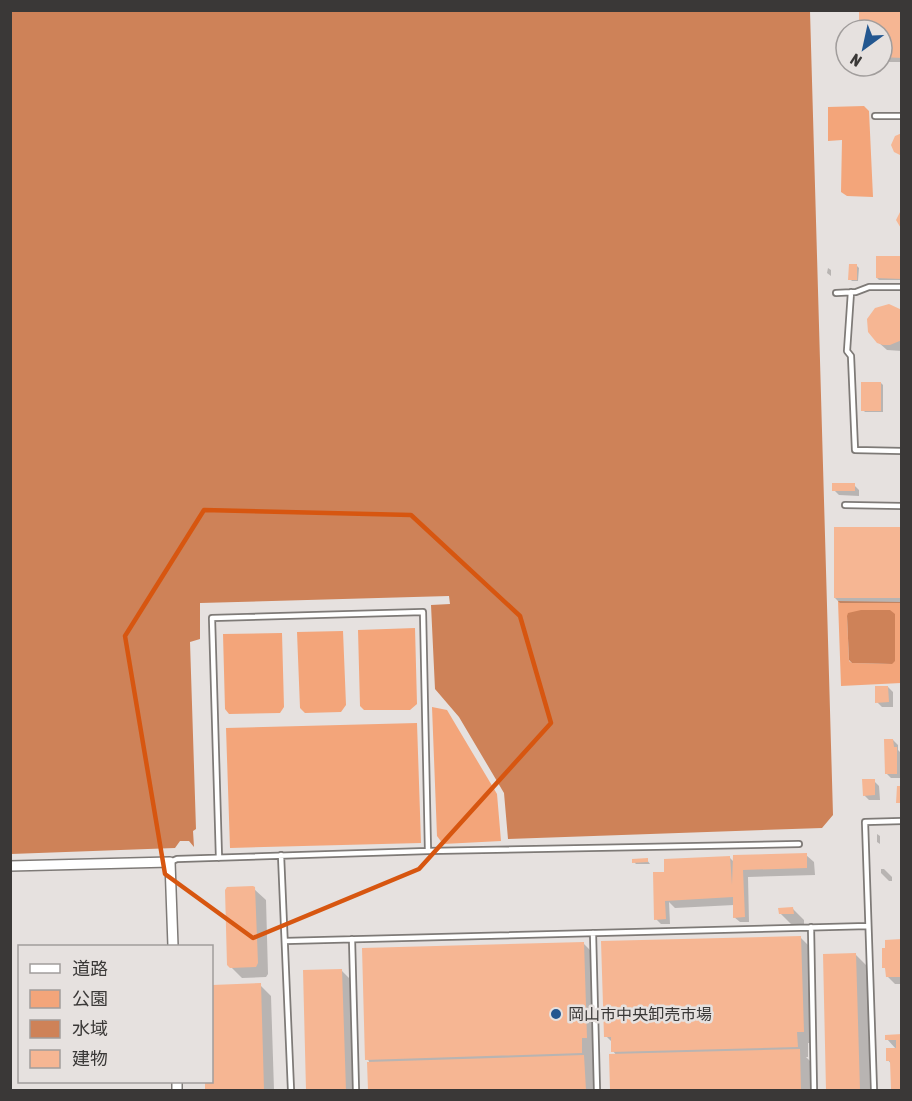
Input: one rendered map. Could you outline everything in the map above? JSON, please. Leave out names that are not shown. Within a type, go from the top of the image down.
[{"type":"street","points":[[10,866],[171,862],[173,945]]},
{"type":"lane","points":[[875,116],[902,116]]},
{"type":"lane","points":[[836,292],[851,292],[869,287],[902,287]]},
{"type":"lane","points":[[851,292],[847,351],[851,356],[855,450],[902,451]]},
{"type":"lane","points":[[845,505],[902,506]]},
{"type":"lane","points":[[219,858],[212,618],[423,612],[428,852]]},
{"type":"lane","points":[[874,1090],[865,822],[902,821]]},
{"type":"lane","points":[[171,862],[177,859],[281,855],[799,844]]},
{"type":"lane","points":[[281,855],[291,1090]]},
{"type":"lane","points":[[285,941],[868,926]]},
{"type":"lane","points":[[811,927],[814,1090]]},
{"type":"lane","points":[[593,933],[597,1090]]},
{"type":"lane","points":[[352,939],[356,1090]]},
{"type":"highlighted area","points":[[204,510],[411,515],[520,616],[551,723],[419,869],[253,938],[165,874],[125,636]]},
{"type":"green space","points":[[864,106],[869,111],[873,197],[847,196],[841,192],[842,140],[828,141],[828,107]]},
{"type":"green space","points":[[838,601],[901,602],[901,683],[841,686]],"holes":[[[847,616],[892,664],[849,661]]]},
{"type":"green space","points":[[415,628],[417,704],[410,710],[364,710],[360,706],[358,630]]},
{"type":"green space","points":[[343,631],[346,705],[341,712],[305,713],[300,708],[297,632]]},
{"type":"green space","points":[[282,633],[284,707],[280,713],[229,714],[225,709],[223,634]]},
{"type":"green space","points":[[432,707],[447,710],[497,794],[501,841],[443,844],[437,836]]},
{"type":"green space","points":[[417,723],[421,843],[230,848],[226,728]]},
{"type":"water","points":[[10,11],[810,11],[833,815],[822,828],[508,839],[504,793],[459,717],[435,689],[431,605],[450,604],[449,596],[200,603],[200,639],[190,642],[196,829],[193,831],[194,847],[189,841],[180,841],[175,848],[11,854]]},
{"type":"water","points":[[861,610],[890,610],[895,614],[895,661],[892,664],[852,663],[849,660],[847,616],[848,613]]},
{"type":"building","points":[[859,10],[902,10],[902,58],[894,58],[894,18],[859,18]]},
{"type":"building","points":[[902,133],[902,156],[894,152],[891,145],[895,136]]},
{"type":"building","points":[[902,208],[902,230],[896,220]]},
{"type":"building","points":[[876,256],[902,256],[902,279],[876,278]]},
{"type":"building","points":[[849,264],[857,264],[857,280],[848,280]]},
{"type":"building","points":[[889,304],[902,310],[902,340],[883,345],[877,343],[868,332],[867,319],[875,308]]},
{"type":"building","points":[[861,382],[881,382],[881,411],[861,411]]},
{"type":"building","points":[[832,483],[855,483],[855,491],[832,491]]},
{"type":"building","points":[[834,527],[902,527],[902,598],[834,598]]},
{"type":"building","points":[[875,686],[888,686],[889,702],[875,703]]},
{"type":"building","points":[[884,739],[893,739],[894,747],[897,747],[897,774],[885,774]]},
{"type":"building","points":[[862,779],[875,779],[875,795],[863,796]]},
{"type":"building","points":[[897,786],[902,786],[902,803],[896,803]]},
{"type":"building","points":[[807,853],[807,868],[743,870],[745,917],[733,918],[733,897],[665,901],[666,919],[654,920],[653,872],[664,872],[664,859],[730,856],[732,885],[733,855]]},
{"type":"building","points":[[648,858],[648,862],[632,863],[632,859]]},
{"type":"building","points":[[227,887],[255,887],[258,963],[256,967],[230,968],[227,965],[225,890]]},
{"type":"building","points":[[793,907],[794,914],[779,914],[778,908]]},
{"type":"building","points":[[801,936],[804,1032],[797,1032],[798,1047],[611,1052],[611,1037],[604,1037],[601,941]]},
{"type":"building","points":[[902,939],[902,977],[886,977],[885,968],[882,968],[882,948],[885,948],[885,940]]},
{"type":"building","points":[[584,942],[587,1038],[582,1038],[582,1053],[365,1060],[362,948]]},
{"type":"building","points":[[856,953],[860,1090],[826,1090],[823,954]]},
{"type":"building","points":[[342,969],[346,1090],[306,1090],[303,970]]},
{"type":"building","points":[[261,983],[264,1090],[205,1090],[205,1083],[213,1083],[213,985]]},
{"type":"building","points":[[902,1034],[902,1089],[891,1089],[890,1061],[886,1061],[886,1048],[896,1048],[896,1040],[885,1040],[885,1035]]},
{"type":"building","points":[[800,1049],[801,1090],[610,1090],[609,1054]]},
{"type":"building","points":[[584,1055],[586,1090],[368,1090],[367,1062]]},
{"type":"place","name":"岡山市中央卸売市場","points":[[556,1014]]}]
